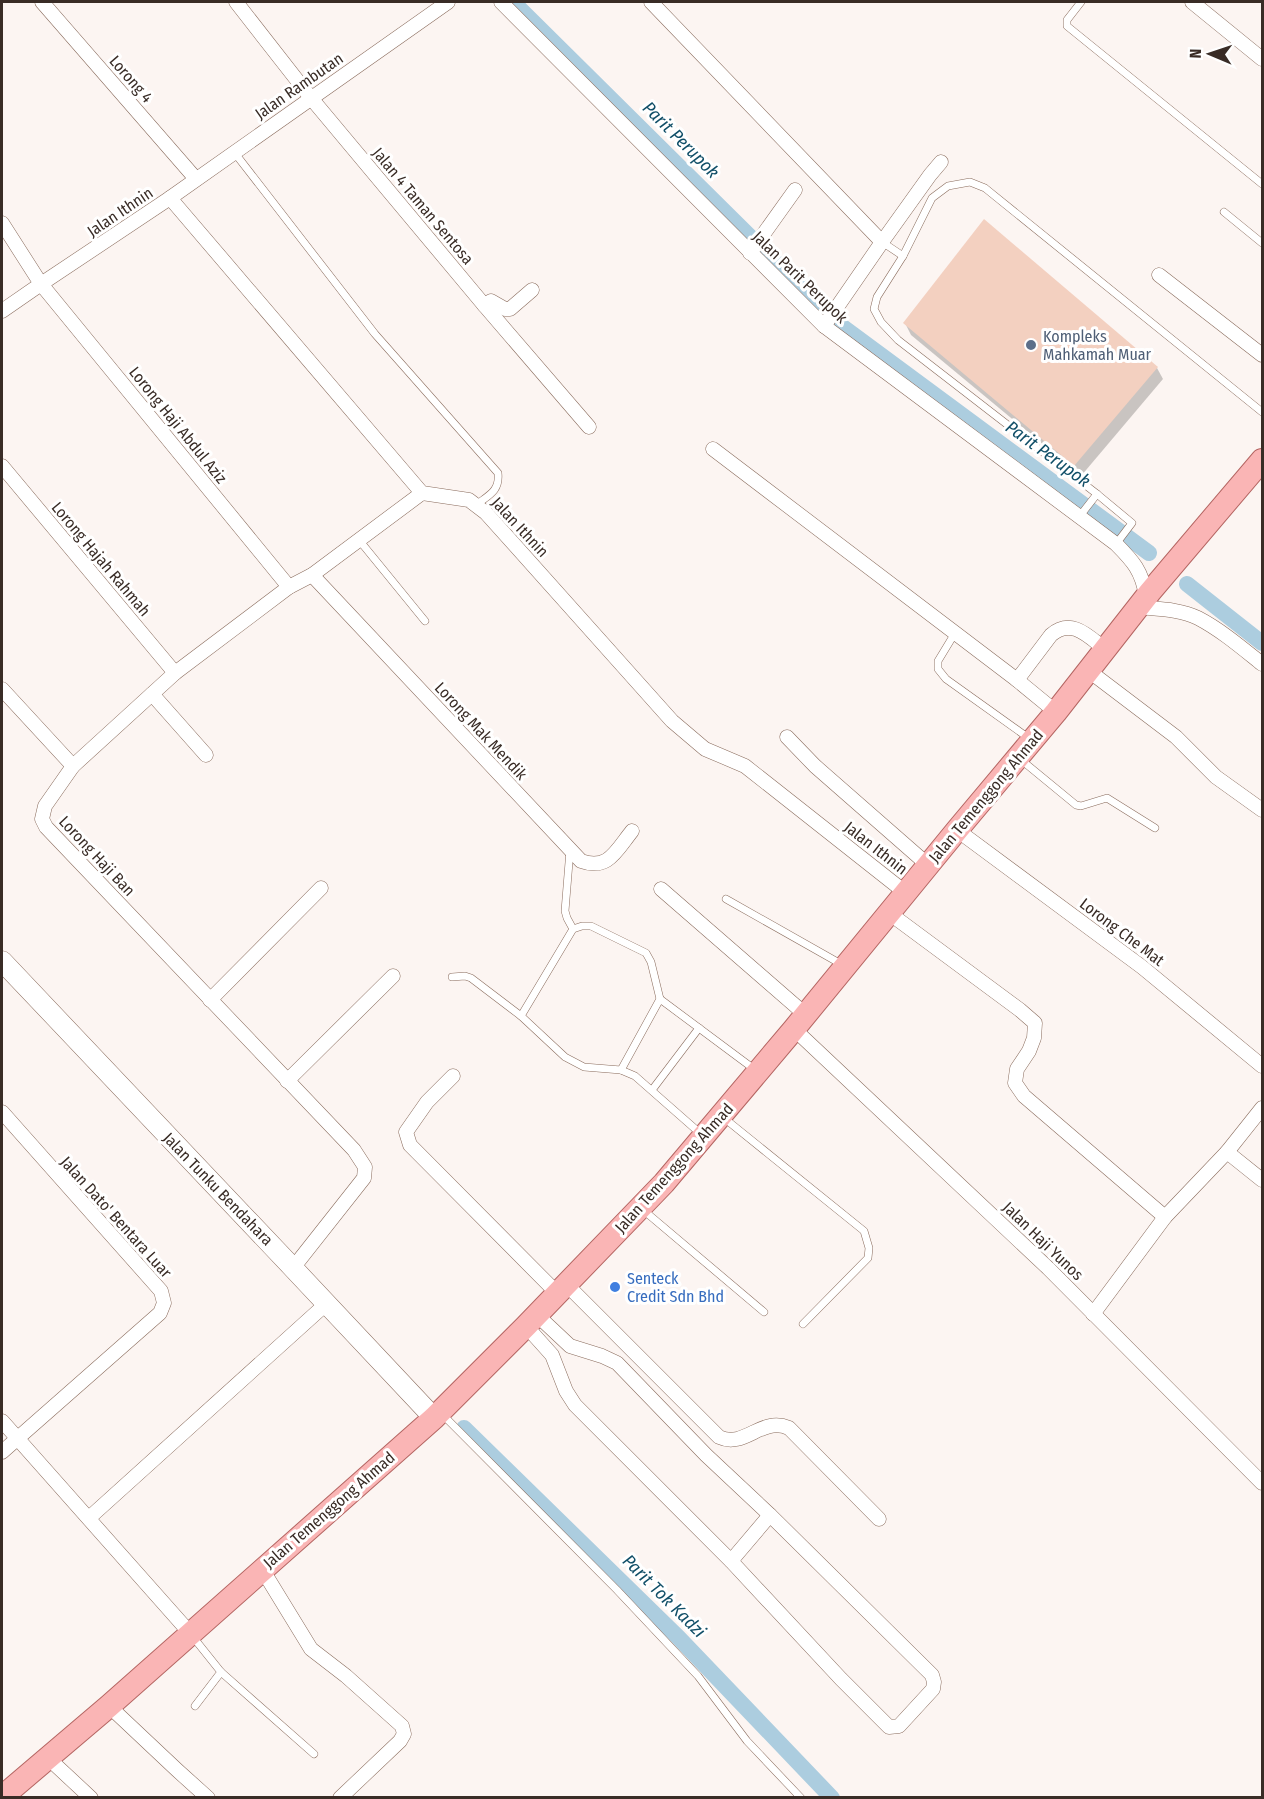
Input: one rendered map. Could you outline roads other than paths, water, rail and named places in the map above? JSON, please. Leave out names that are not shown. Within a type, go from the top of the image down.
[{"type":"main road","name":"Jalan Temenggong Ahmad","points":[[2,1797],[109,1706],[437,1415],[532,1321],[664,1183],[1056,712],[1142,601],[1263,460]]},
{"type":"street","name":"Lorong 4","points":[[42,2],[196,179]]},
{"type":"street","name":"Jalan 4 Taman Sentosa","points":[[236,2],[311,98],[589,427]]},
{"type":"street","name":"Jalan Rambutan","points":[[170,198],[448,2]]},
{"type":"street","name":"Jalan Parit Perupok","points":[[501,2],[824,326],[1116,544],[1144,580],[1142,601]]},
{"type":"street","points":[[651,2],[882,242]]},
{"type":"street","points":[[1192,2],[1263,59]]},
{"type":"street","points":[[824,326],[941,162]]},
{"type":"street","points":[[750,253],[795,190]]},
{"type":"street","name":"Jalan Ithnin","points":[[41,284],[170,198],[422,493],[469,500],[486,513],[672,721],[705,749],[746,766],[906,893]]},
{"type":"street","points":[[2,223],[41,284],[2,310]]},
{"type":"street","points":[[1159,275],[1263,355]]},
{"type":"street","name":"Lorong Haji Abdul Aziz","points":[[41,284],[289,587]]},
{"type":"street","points":[[484,305],[491,301],[504,309],[510,309],[532,290]]},
{"type":"street","points":[[713,449],[1056,712]]},
{"type":"street","name":"Lorong Hajah Rahmah","points":[[2,466],[175,673]]},
{"type":"street","name":"Lorong Haji Ban","points":[[293,1268],[364,1178],[365,1167],[354,1150],[46,827],[42,819],[45,806],[73,766],[175,673],[289,587],[312,575],[422,493]]},
{"type":"street","name":"Lorong Mak Mendik","points":[[312,575],[580,861],[592,865],[606,862],[632,831]]},
{"type":"street","points":[[1142,601],[1196,617],[1263,664]]},
{"type":"street","points":[[1017,680],[1056,631],[1068,627],[1078,629],[1106,650]]},
{"type":"street","points":[[1089,671],[1176,737],[1216,777],[1263,810]]},
{"type":"street","points":[[2,689],[73,766]]},
{"type":"street","points":[[152,693],[206,755]]},
{"type":"street","points":[[787,737],[815,766],[928,865]]},
{"type":"street","name":"Lorong Che Mat","points":[[957,830],[1142,967],[1263,1066]]},
{"type":"street","points":[[210,1000],[321,888]]},
{"type":"street","name":"Jalan Haji Yunos","points":[[661,889],[800,1022],[1263,1483]]},
{"type":"street","points":[[889,913],[1035,1023],[1034,1038],[1029,1051],[1017,1069],[1015,1083],[1024,1096],[1165,1217]]},
{"type":"street","name":"Jalan Tunku Bendahara","points":[[2,961],[326,1304],[437,1415]]},
{"type":"street","points":[[287,1081],[393,976]]},
{"type":"street","points":[[453,1076],[427,1102],[406,1132],[410,1145],[719,1437],[727,1441],[737,1440],[769,1425],[789,1428],[879,1519]]},
{"type":"street","points":[[1093,1314],[1165,1217],[1227,1152],[1263,1108]]},
{"type":"street","name":"Jalan Dato' Bentara Luar","points":[[2,1112],[161,1291],[164,1303],[160,1313],[2,1452]]},
{"type":"street","points":[[1227,1152],[1263,1180]]},
{"type":"street","points":[[89,1518],[326,1304]]},
{"type":"street","points":[[532,1321],[570,1346],[617,1363],[706,1455],[932,1675],[933,1689],[899,1726],[889,1727],[731,1561],[575,1405],[566,1391],[552,1355],[532,1321]]},
{"type":"street","points":[[2,1421],[190,1633]]},
{"type":"street","points":[[731,1561],[770,1515]]},
{"type":"street","points":[[262,1569],[311,1649],[346,1676],[402,1726],[404,1734],[400,1741],[340,1797]]},
{"type":"street","points":[[109,1706],[208,1797]]},
{"type":"street","points":[[47,1757],[91,1797]]},
{"type":"lane","points":[[1081,2],[1067,20],[1067,26],[1263,184]]},
{"type":"lane","points":[[234,152],[375,334],[498,473],[499,482],[496,489],[476,505]]},
{"type":"lane","points":[[1116,544],[1132,523],[1098,494],[898,340],[881,322],[874,309],[877,297],[903,256],[932,198],[948,186],[970,182],[986,188],[1263,412]]},
{"type":"lane","points":[[1224,212],[1263,243]]},
{"type":"lane","points":[[882,242],[903,256]]},
{"type":"lane","points":[[1079,517],[1098,494]]},
{"type":"lane","points":[[359,540],[425,621]]},
{"type":"lane","points":[[955,633],[938,661],[938,669],[946,679],[1025,749],[1076,805],[1081,806],[1107,798],[1155,828]]},
{"type":"lane","points":[[570,849],[565,911],[573,929]]},
{"type":"lane","points":[[726,899],[845,966]]},
{"type":"lane","points":[[521,1016],[573,929],[591,926],[646,953],[651,962],[660,999],[758,1072]]},
{"type":"lane","points":[[452,977],[471,978],[521,1016],[565,1057],[584,1067],[621,1070],[635,1076],[704,1136]]},
{"type":"lane","points":[[621,1070],[660,999]]},
{"type":"lane","points":[[652,1090],[699,1028]]},
{"type":"lane","points":[[721,1116],[864,1231],[869,1248],[868,1258],[803,1324]]},
{"type":"lane","points":[[640,1208],[764,1312]]},
{"type":"lane","points":[[437,1415],[617,1590],[690,1668],[747,1741],[801,1797]]},
{"type":"lane","points":[[190,1633],[221,1672],[314,1754]]},
{"type":"lane","points":[[195,1706],[221,1672]]},
{"type":"waterway","name":"Parit Perupok","points":[[513,2],[821,307]]},
{"type":"waterway","name":"Parit Perupok","points":[[836,322],[1149,553]]},
{"type":"waterway","name":"Parit Perupok","points":[[1187,584],[1262,643]]},
{"type":"waterway","name":"Parit Tok Kadzi","points":[[464,1428],[679,1638],[832,1798]]},
{"type":"place","name":"Kompleks Mahkamah Muar","points":[[1031,345]]},
{"type":"place","name":"Senteck Credit Sdn Bhd","points":[[615,1287]]}]
